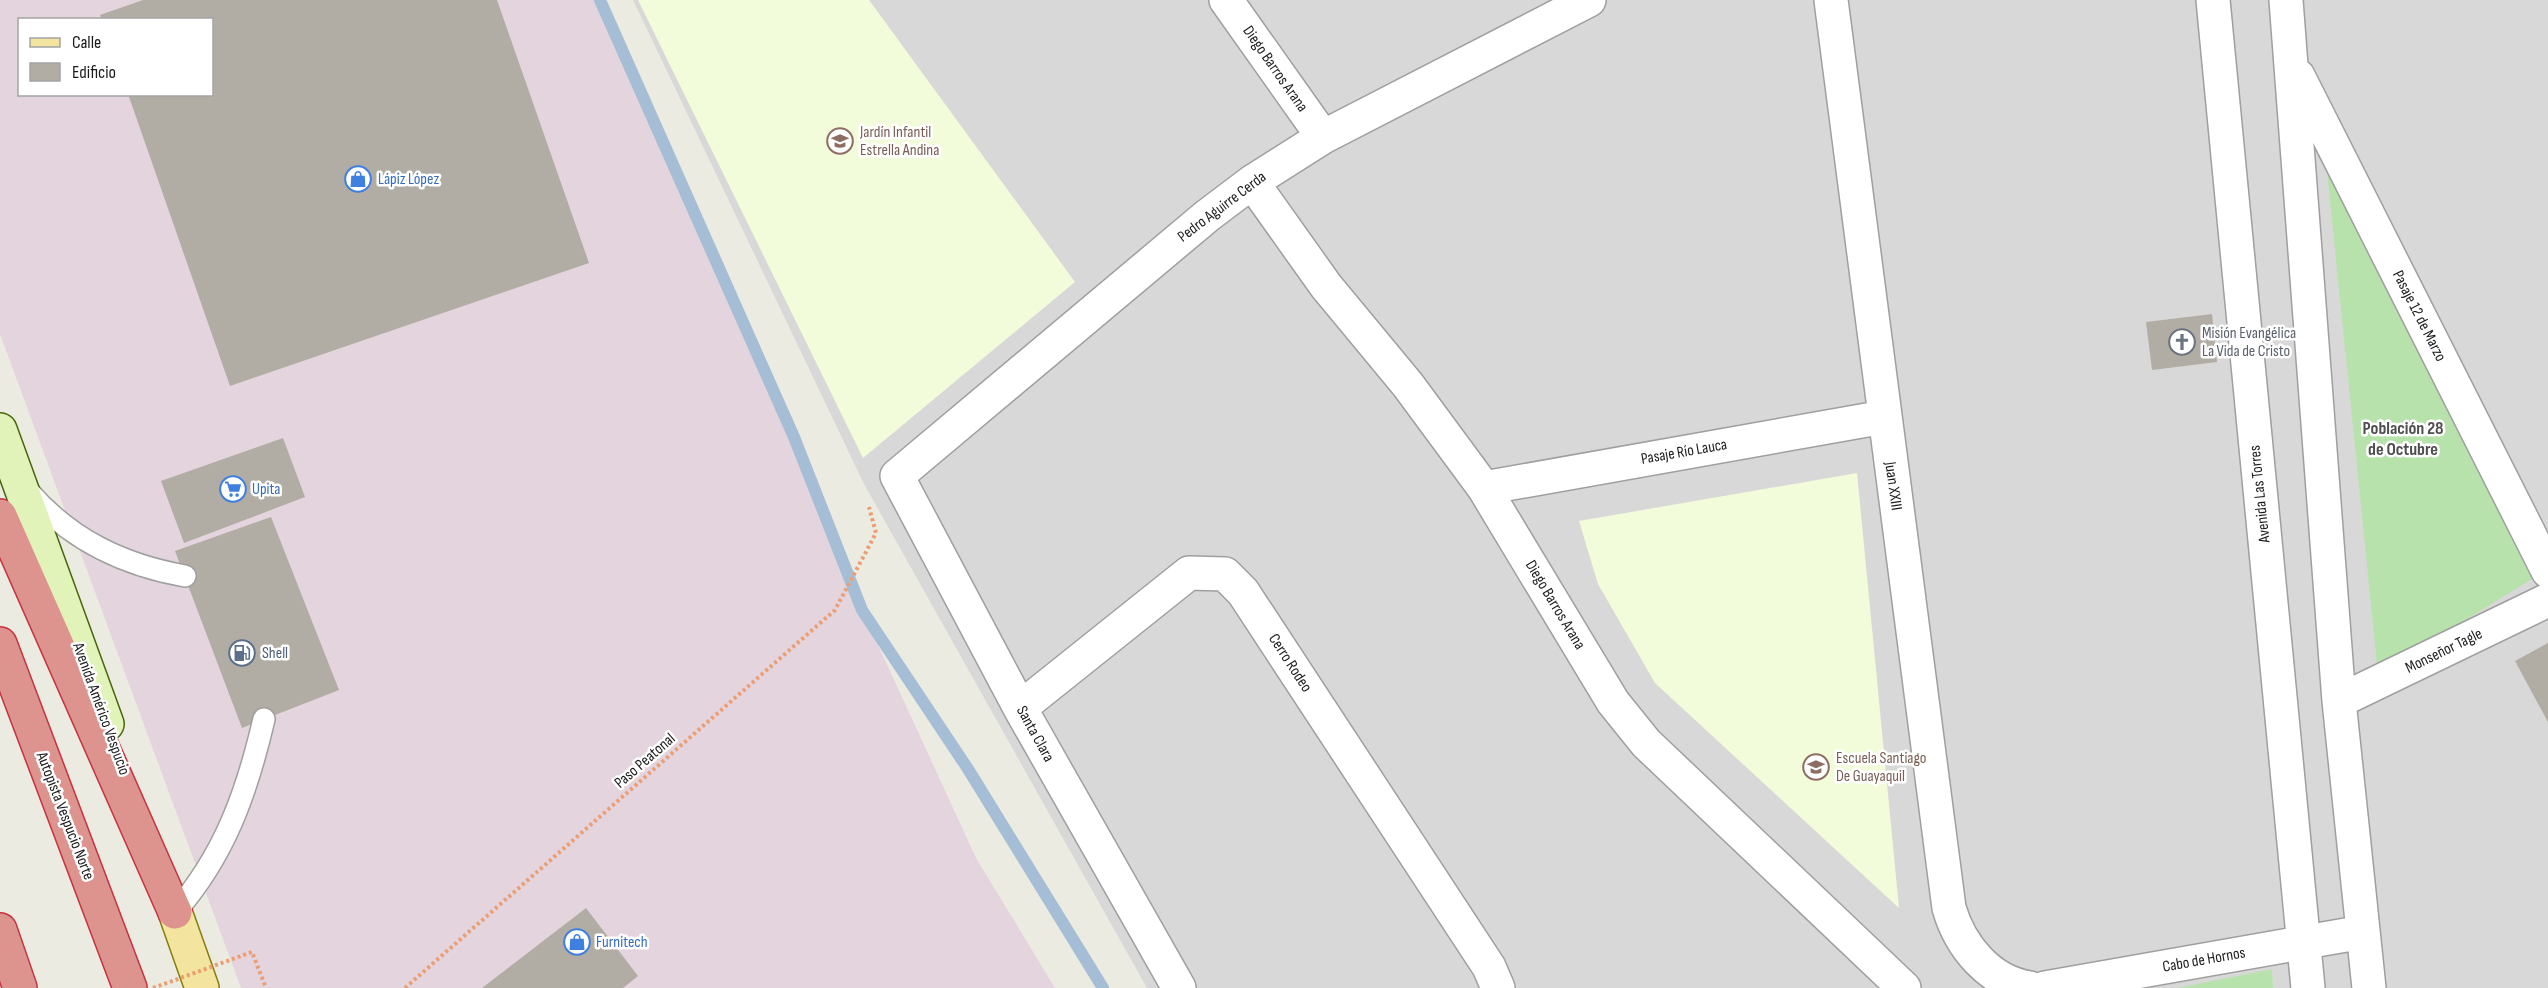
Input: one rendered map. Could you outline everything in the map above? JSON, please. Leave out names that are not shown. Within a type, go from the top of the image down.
[{"type":"highway","points":[[0,516],[175,912]]},
{"type":"highway","name":"Autopista Vespucio Norte","points":[[0,644],[130,988]]},
{"type":"highway","points":[[0,930],[20,988]]},
{"type":"main road","name":"Avenida Américo Vespucio","points":[[0,430],[202,988]]},
{"type":"street","name":"Diego Barros Arana","points":[[1226,0],[1323,137]]},
{"type":"street","name":"Pedro Aguirre Cerda","points":[[897,476],[1207,216],[1252,183],[1323,137],[1589,0]]},
{"type":"street","name":"Juan XXIII","points":[[1831,0],[1949,908],[1960,937],[1997,977],[2020,987],[2030,988]]},
{"type":"street","name":"Avenida Las Torres","points":[[2213,0],[2308,988]]},
{"type":"street","points":[[2286,0],[2339,701],[2369,988]]},
{"type":"street","name":"Pasaje 12 de Marzo","points":[[2290,62],[2548,571]]},
{"type":"street","name":"Diego Barros Arana","points":[[1252,183],[1326,286],[1408,385],[1484,488],[1613,702],[1646,743],[1904,988]]},
{"type":"street","name":"Pasaje Río Lauca","points":[[1484,488],[1884,417]]},
{"type":"street","name":"Santa Clara","points":[[897,476],[1020,708],[1179,988]]},
{"type":"street","name":"Cerro Rodeo","points":[[1020,708],[1189,573],[1225,574],[1243,592],[1493,977],[1513,988]]},
{"type":"street","name":"Monseñor Tagle","points":[[2339,701],[2548,600]]},
{"type":"street","name":"Cabo de Hornos","points":[[2045,988],[2363,932]]},
{"type":"lane","points":[[18,479],[50,514],[98,549],[125,562],[154,571],[185,576]]},
{"type":"lane","points":[[175,912],[198,885],[237,813],[253,766],[264,719]]},
{"type":"path","name":"Paso Peatonal","points":[[405,988],[835,610],[876,533]]},
{"type":"path","points":[[153,988],[252,952],[266,988]]},
{"type":"shaded area","points":[[0,0],[601,0],[862,610],[976,858],[1055,988],[241,988],[0,334]]},
{"type":"shaded area","points":[[633,0],[2548,0],[2548,988],[1147,988],[864,484]]},
{"type":"shaded area","name":"Jardín Infantil Estrella Andina","points":[[638,0],[869,0],[1075,282],[863,458]]},
{"type":"shaded area","name":"Escuela Santiago De Guayaquil","points":[[1857,473],[1899,908],[1655,683],[1598,584],[1579,521]]},
{"type":"green space","points":[[2326,161],[2535,577],[2378,674]]},
{"type":"green space","points":[[2272,969],[2273,988],[2177,988]]},
{"type":"building","name":"Lápiz López","points":[[143,0],[497,0],[589,263],[230,386],[129,96],[213,96],[213,18],[101,18],[100,15]]},
{"type":"building","name":"Misión Evangélica La Vida de Cristo","points":[[2212,314],[2217,362],[2152,370],[2146,322]]},
{"type":"building","name":"Upita","points":[[283,438],[305,497],[184,543],[161,481]]},
{"type":"building","points":[[271,517],[339,690],[242,728],[175,551]]},
{"type":"building","points":[[2548,643],[2548,722],[2515,661]]},
{"type":"building","name":"Furnitech","points":[[586,908],[638,976],[623,988],[482,988]]},
{"type":"waterway","points":[[600,0],[794,437],[862,610],[968,769],[1103,988]]},
{"type":"place","name":"Jardín Infantil Estrella Andina","points":[[840,141]]},
{"type":"place","name":"Lápiz López","points":[[358,179]]},
{"type":"place","name":"Misión Evangélica La Vida de Cristo","points":[[2182,342]]},
{"type":"place","name":"Upita","points":[[233,489]]},
{"type":"place","name":"Shell","points":[[242,653]]},
{"type":"place","name":"Escuela Santiago De Guayaquil","points":[[1816,767]]},
{"type":"place","name":"Furnitech","points":[[577,942]]},
{"type":"district","name":"Población 28 de Octubre","points":[[2403,438]]}]
